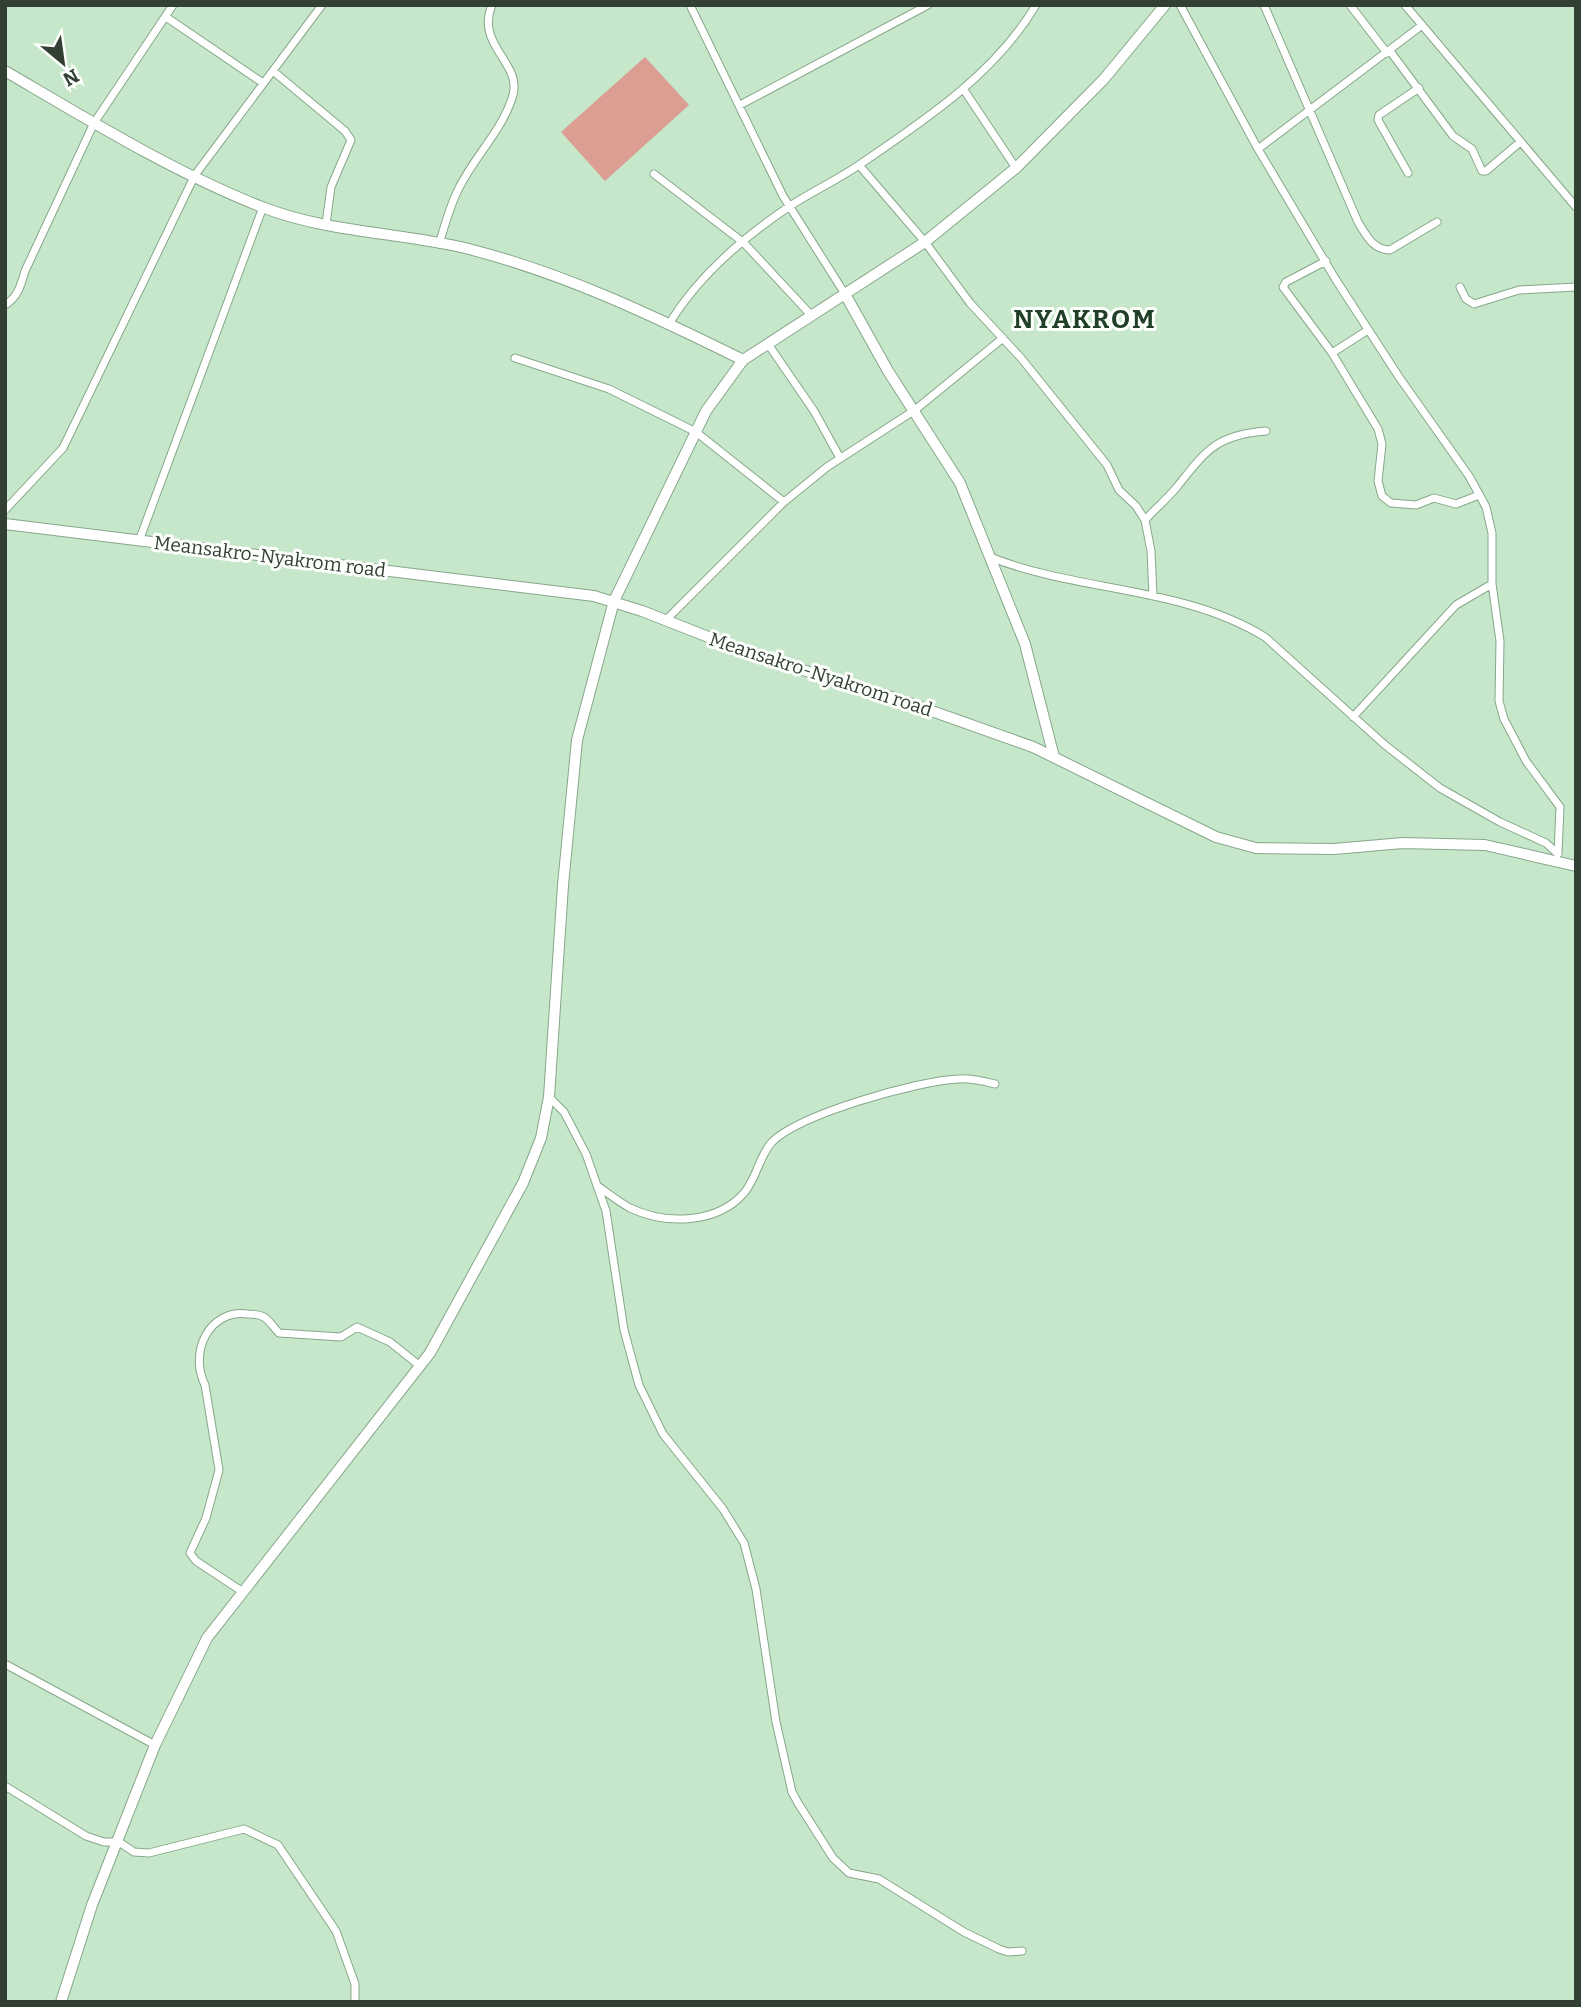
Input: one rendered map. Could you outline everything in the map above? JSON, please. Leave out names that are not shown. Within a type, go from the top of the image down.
[{"type":"street","points":[[5,305],[12,300],[22,283],[94,123],[173,5]]},
{"type":"street","points":[[5,510],[63,448],[195,175],[322,5]]},
{"type":"street","points":[[439,244],[458,189],[514,93],[511,74],[487,30],[492,5]]},
{"type":"street","points":[[691,5],[789,206],[845,294],[888,371],[957,476],[1035,673],[1055,757]]},
{"type":"street","points":[[740,106],[928,5]]},
{"type":"street","points":[[669,324],[697,283],[789,206],[859,165],[964,90],[998,58],[1036,5]]},
{"type":"street","points":[[61,2002],[92,1905],[155,1745],[208,1638],[420,1366],[454,1315],[523,1183],[541,1138],[549,1097],[560,920],[577,740],[614,601],[706,411],[743,360],[925,242],[1016,168],[1104,79],[1165,5]]},
{"type":"street","points":[[1180,5],[1258,149],[1325,261],[1479,495],[1490,520],[1492,584],[1500,650],[1499,701],[1504,719],[1526,761],[1560,807],[1558,858]]},
{"type":"street","points":[[1264,5],[1358,222],[1370,241],[1384,250],[1390,250],[1437,222]]},
{"type":"street","points":[[1350,5],[1419,88],[1453,136],[1472,149],[1482,171],[1486,171],[1519,143]]},
{"type":"street","points":[[1405,5],[1519,143],[1576,207]]},
{"type":"street","points":[[166,17],[263,83]]},
{"type":"street","points":[[1258,149],[1422,26]]},
{"type":"street","points":[[5,71],[94,123],[263,207],[326,224],[439,244],[541,270],[669,324],[743,360]]},
{"type":"street","points":[[273,71],[345,131],[351,140],[331,187],[326,224]]},
{"type":"street","points":[[1408,173],[1378,120],[1383,110],[1419,88]]},
{"type":"street","points":[[964,90],[1016,168]]},
{"type":"street","points":[[859,165],[925,242],[970,303],[1003,338],[1107,465],[1119,490],[1136,506],[1145,520],[1151,551],[1153,596]]},
{"type":"street","points":[[654,174],[744,243],[811,315]]},
{"type":"street","points":[[139,541],[263,207]]},
{"type":"street","points":[[1325,261],[1286,282],[1283,287],[1332,353],[1381,436],[1377,475],[1382,496],[1391,503],[1416,505],[1434,498],[1456,504],[1479,495]]},
{"type":"street","points":[[1460,287],[1466,299],[1474,304],[1519,290],[1576,287]]},
{"type":"street","points":[[1332,353],[1368,330]]},
{"type":"street","points":[[666,620],[753,530],[784,502],[840,458],[915,410],[1003,338]]},
{"type":"street","points":[[768,344],[814,411],[840,458]]},
{"type":"street","points":[[515,358],[609,389],[696,432],[784,502]]},
{"type":"street","points":[[1145,520],[1176,489],[1205,451],[1250,432],[1266,431]]},
{"type":"street","name":"Meansakro-Nyakrom road","points":[[5,524],[594,596],[666,620],[757,656],[943,714],[1055,757],[1194,827],[1256,848],[1485,845],[1558,858],[1576,866]]},
{"type":"street","points":[[989,556],[1014,566],[1218,613],[1244,624],[1265,637],[1353,717],[1440,788],[1500,822],[1546,843],[1558,858]]},
{"type":"street","points":[[1353,717],[1456,604],[1492,584]]},
{"type":"street","points":[[598,1187],[630,1208],[658,1217],[706,1217],[728,1209],[745,1192],[771,1144],[784,1133],[815,1118],[902,1088],[958,1079],[995,1084]]},
{"type":"street","points":[[549,1097],[564,1112],[586,1154],[606,1210],[624,1329],[639,1385],[663,1434],[723,1509],[744,1543],[756,1589],[776,1722],[797,1803],[833,1858],[849,1873],[879,1879],[964,1932],[999,1949],[1008,1952],[1022,1951]]},
{"type":"street","points":[[243,1592],[195,1561],[190,1553],[206,1518],[219,1470],[205,1385],[198,1373],[201,1344],[207,1331],[217,1321],[237,1312],[262,1316],[279,1333],[341,1337],[357,1327],[390,1342],[420,1366]]},
{"type":"street","points":[[5,1664],[155,1745]]},
{"type":"street","points":[[5,1786],[86,1836],[104,1842],[119,1842],[134,1852],[149,1853],[244,1829],[270,1839],[285,1852],[336,1931],[355,1984],[355,2002]]},
{"type":"shaded area","points":[[645,57],[689,105],[605,181],[561,132]]},
{"type":"district","name":"NYAKROM","points":[[1085,319]]}]
